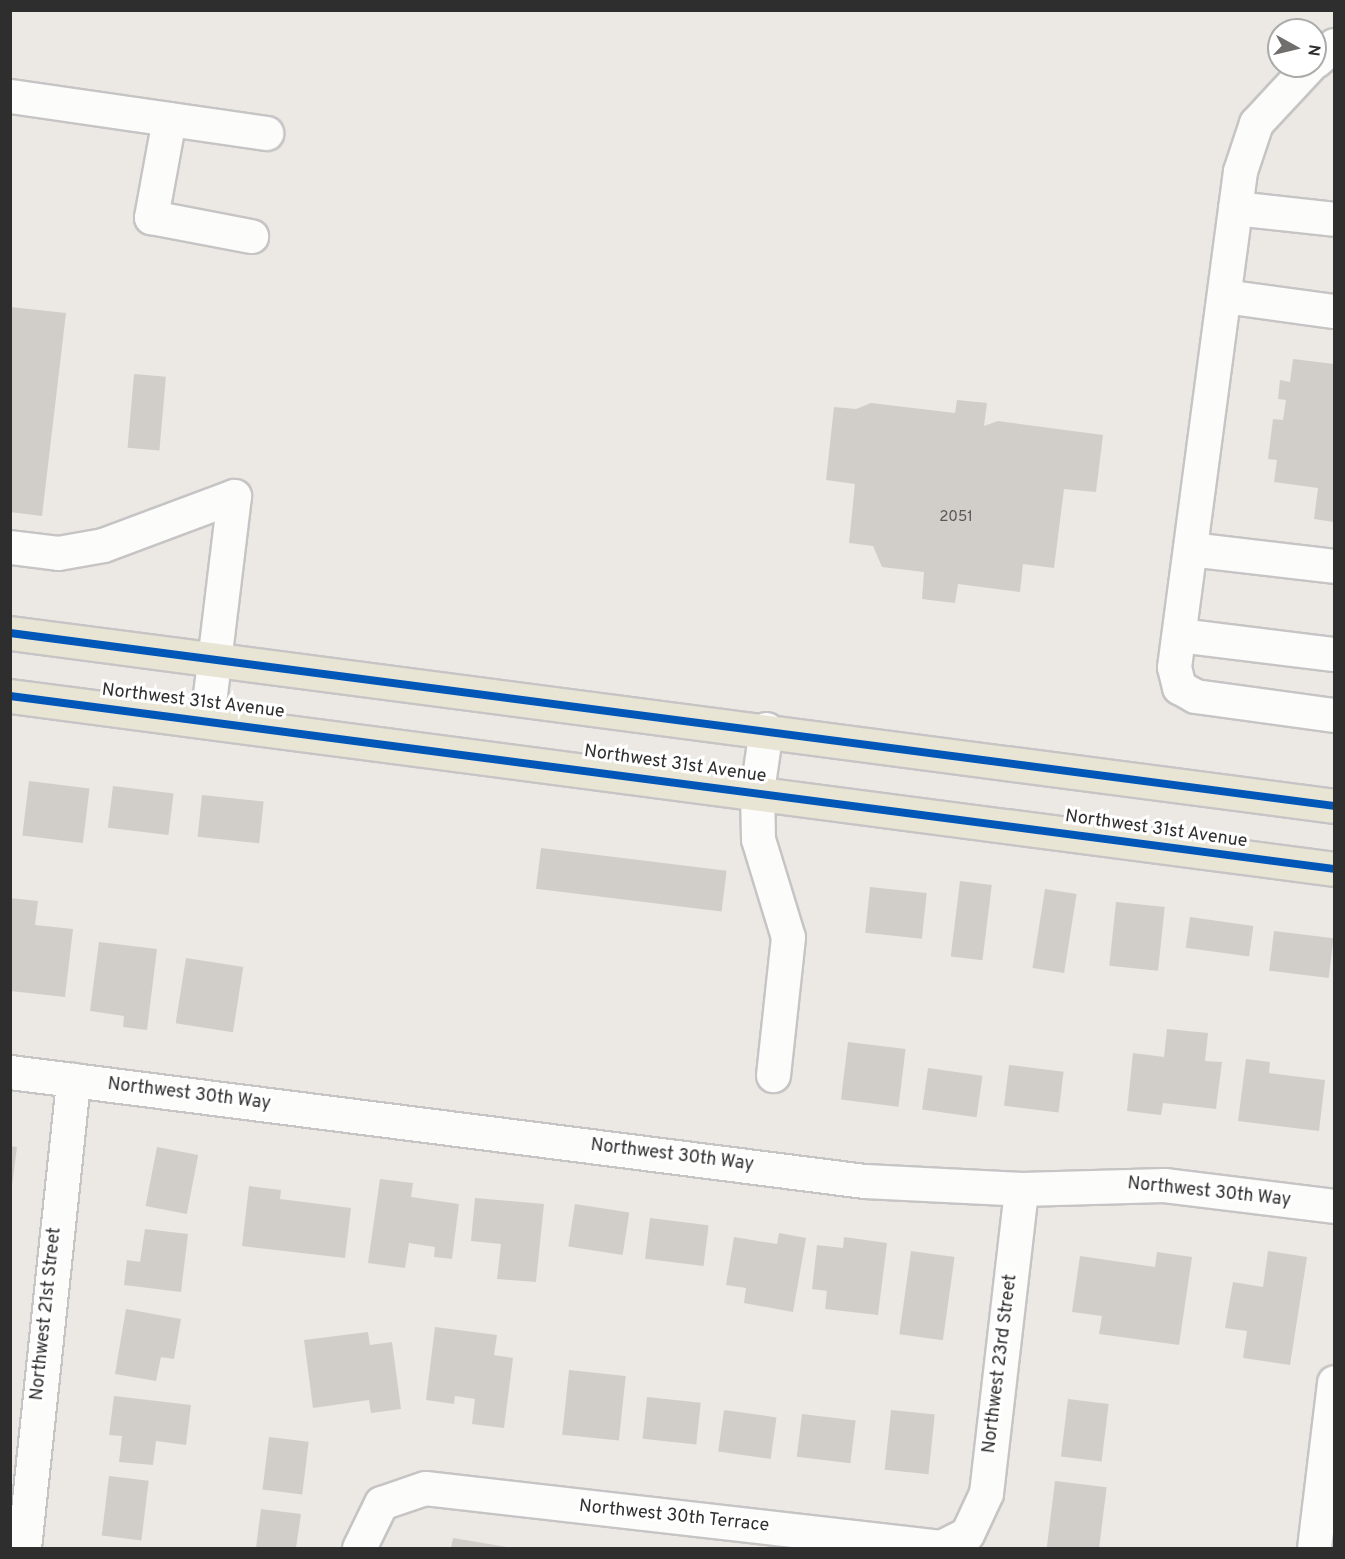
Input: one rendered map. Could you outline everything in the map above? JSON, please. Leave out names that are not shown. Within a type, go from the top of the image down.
[{"type":"main road","points":[[10,633],[215,657],[1335,806]]},
{"type":"main road","name":"Northwest 31st Avenue","points":[[10,696],[207,718],[1335,869]]},
{"type":"street","points":[[1298,78],[1256,123],[1235,208],[1174,667],[1179,687],[1195,696],[1335,715]]},
{"type":"street","points":[[10,96],[266,133]]},
{"type":"street","points":[[169,119],[151,217],[251,236]]},
{"type":"street","points":[[1235,208],[1335,219]]},
{"type":"street","points":[[1224,296],[1335,310]]},
{"type":"street","points":[[10,547],[58,552],[103,544],[234,496],[207,718]]},
{"type":"street","points":[[1190,549],[1335,566]]},
{"type":"street","points":[[1179,635],[1335,654]]},
{"type":"street","points":[[766,729],[757,791],[758,839],[788,937],[772,1075]]},
{"type":"street","name":"Northwest 30th Way","points":[[10,1072],[865,1181],[1021,1189],[1164,1185],[1335,1206]]},
{"type":"street","name":"Northwest 21st Street","points":[[24,1548],[23,1417],[73,1080]]},
{"type":"street","name":"Northwest 23rd Street","points":[[967,1534],[986,1493],[1021,1189]]},
{"type":"street","points":[[1322,1540],[1335,1382]]},
{"type":"street","name":"Northwest 30th Terrace","points":[[359,1548],[381,1503],[425,1488],[941,1547],[967,1534]]},
{"type":"building","points":[[10,307],[66,313],[42,516],[10,512]]},
{"type":"building","points":[[1293,359],[1334,364],[1334,522],[1314,519],[1318,488],[1274,482],[1277,460],[1268,459],[1273,419],[1283,420],[1286,400],[1278,399],[1280,380],[1290,382]]},
{"type":"building","points":[[134,374],[166,377],[159,451],[128,448]]},
{"type":"building","points":[[957,400],[987,403],[984,426],[998,421],[1103,435],[1096,492],[1064,489],[1054,568],[1023,564],[1020,592],[958,584],[955,603],[922,599],[924,572],[882,567],[873,546],[849,543],[855,484],[826,480],[834,407],[856,409],[871,403],[955,413]]},
{"type":"building","points":[[29,781],[90,788],[83,843],[22,836]]},
{"type":"building","points":[[113,786],[174,793],[168,835],[108,828]]},
{"type":"building","points":[[202,795],[264,801],[259,843],[198,837]]},
{"type":"building","points":[[541,848],[727,871],[722,911],[536,889]]},
{"type":"building","points":[[960,881],[992,885],[982,960],[951,956]]},
{"type":"building","points":[[870,887],[927,893],[922,939],[865,933]]},
{"type":"building","points":[[1045,889],[1077,894],[1064,973],[1032,968]]},
{"type":"building","points":[[10,898],[38,901],[35,925],[73,929],[65,997],[10,991]]},
{"type":"building","points":[[1116,902],[1165,907],[1158,971],[1109,966]]},
{"type":"building","points":[[1190,917],[1253,926],[1249,957],[1186,948]]},
{"type":"building","points":[[1274,931],[1334,938],[1329,978],[1269,971]]},
{"type":"building","points":[[99,942],[157,949],[147,1030],[123,1027],[124,1016],[90,1011]]},
{"type":"building","points":[[186,958],[243,967],[233,1032],[176,1023]]},
{"type":"building","points":[[1167,1029],[1208,1033],[1205,1061],[1222,1062],[1216,1109],[1163,1103],[1161,1115],[1127,1111],[1133,1053],[1164,1057]]},
{"type":"building","points":[[848,1042],[906,1049],[898,1107],[841,1100]]},
{"type":"building","points":[[1246,1059],[1270,1062],[1269,1073],[1325,1080],[1319,1131],[1238,1121]]},
{"type":"building","points":[[1009,1065],[1064,1072],[1059,1112],[1004,1106]]},
{"type":"building","points":[[928,1068],[982,1076],[977,1117],[922,1110]]},
{"type":"building","points":[[10,1146],[17,1147],[12,1186],[10,1186]]},
{"type":"building","points":[[157,1147],[198,1155],[187,1214],[146,1206]]},
{"type":"building","points":[[380,1179],[413,1183],[411,1197],[459,1204],[452,1259],[434,1257],[435,1247],[409,1243],[405,1268],[368,1263]]},
{"type":"building","points":[[249,1186],[281,1190],[280,1199],[351,1208],[345,1258],[242,1246]]},
{"type":"building","points":[[475,1198],[544,1204],[536,1282],[497,1279],[501,1244],[471,1241]]},
{"type":"building","points":[[575,1204],[629,1213],[623,1255],[568,1246]]},
{"type":"building","points":[[650,1218],[709,1225],[704,1266],[645,1259]]},
{"type":"building","points":[[145,1229],[188,1234],[181,1292],[124,1285],[127,1260],[140,1262]]},
{"type":"building","points":[[779,1233],[806,1238],[793,1312],[744,1303],[746,1288],[726,1285],[734,1237],[777,1244]]},
{"type":"building","points":[[844,1237],[887,1243],[878,1315],[825,1309],[827,1291],[812,1289],[817,1245],[843,1248]]},
{"type":"building","points":[[911,1251],[955,1257],[943,1340],[899,1334]]},
{"type":"building","points":[[1268,1251],[1307,1257],[1290,1365],[1243,1358],[1247,1331],[1225,1328],[1233,1282],[1263,1287]]},
{"type":"building","points":[[1157,1252],[1192,1257],[1179,1345],[1099,1334],[1102,1316],[1072,1312],[1080,1256],[1155,1267]]},
{"type":"building","points":[[126,1309],[181,1319],[174,1359],[161,1357],[156,1381],[115,1374]]},
{"type":"building","points":[[435,1327],[497,1335],[494,1355],[513,1358],[504,1428],[472,1424],[475,1399],[455,1396],[454,1404],[426,1400]]},
{"type":"building","points":[[368,1332],[370,1345],[392,1342],[401,1409],[371,1413],[369,1400],[313,1408],[304,1340]]},
{"type":"building","points":[[569,1370],[626,1376],[619,1441],[562,1435]]},
{"type":"building","points":[[114,1396],[191,1405],[186,1445],[156,1441],[153,1465],[119,1462],[122,1436],[109,1435]]},
{"type":"building","points":[[647,1397],[701,1403],[696,1444],[643,1439]]},
{"type":"building","points":[[1068,1399],[1109,1404],[1102,1462],[1061,1457]]},
{"type":"building","points":[[724,1410],[776,1417],[771,1459],[718,1452]]},
{"type":"building","points":[[891,1410],[935,1415],[928,1474],[885,1470]]},
{"type":"building","points":[[802,1414],[856,1421],[850,1463],[797,1457]]},
{"type":"building","points":[[269,1437],[309,1442],[302,1494],[263,1490]]},
{"type":"building","points":[[109,1476],[149,1481],[141,1540],[102,1536]]},
{"type":"building","points":[[1055,1481],[1107,1487],[1099,1548],[1047,1548]]},
{"type":"building","points":[[261,1509],[301,1514],[296,1548],[256,1548]]},
{"type":"building","points":[[453,1538],[507,1547],[507,1548],[451,1548]]},
{"type":"cycle path","points":[[10,633],[1334,806]]},
{"type":"cycle path","points":[[10,696],[1334,869]]}]
